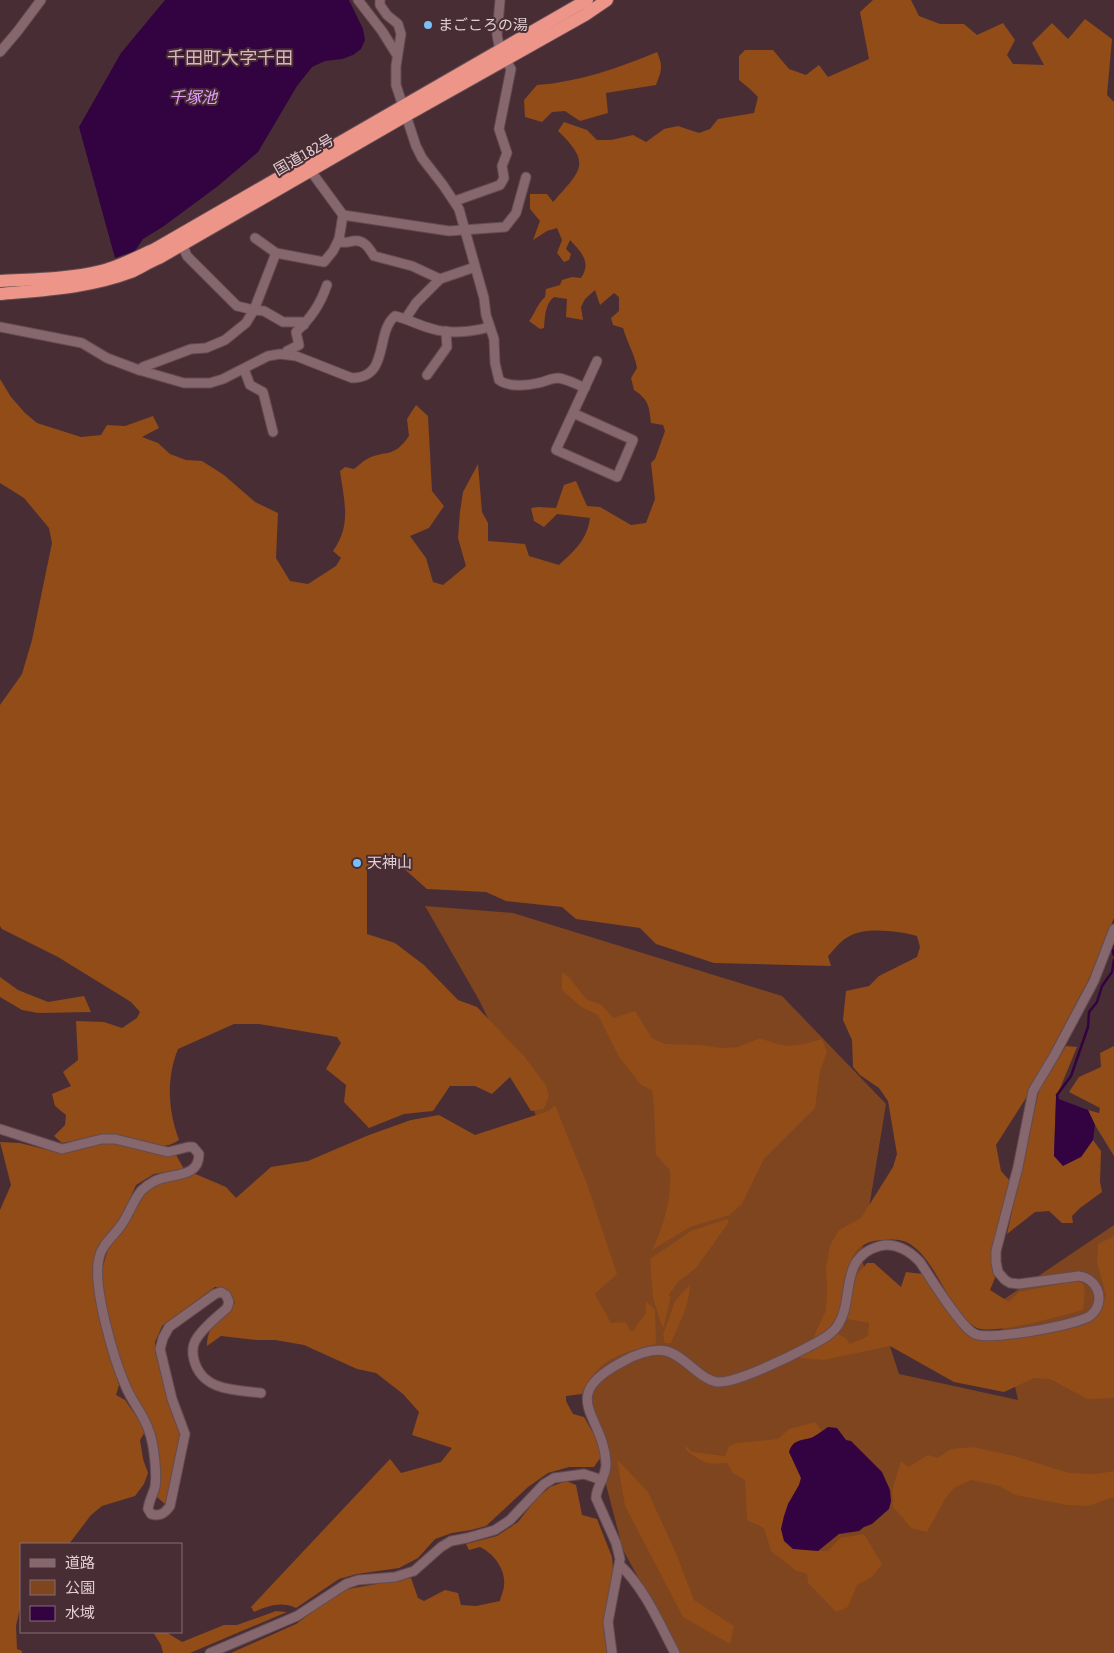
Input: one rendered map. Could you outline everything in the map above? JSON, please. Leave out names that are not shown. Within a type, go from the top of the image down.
[{"type":"highway","name":"国道182号","points":[[0,281],[68,276],[102,271],[127,262],[405,110],[503,54],[588,0]]},
{"type":"highway","name":"国道182号","points":[[503,54],[585,15],[607,0]]},
{"type":"highway","name":"国道182号","points":[[0,294],[62,288],[104,280],[132,272],[310,170],[405,110]]},
{"type":"street","points":[[0,52],[18,32],[41,0]]},
{"type":"street","points":[[358,0],[382,31],[397,55]]},
{"type":"street","points":[[380,0],[380,5],[387,16],[398,24],[401,34],[397,55],[396,85],[416,146],[422,158],[455,201],[464,229],[484,298],[489,327],[494,339],[498,380],[504,384],[536,384],[556,378],[567,380],[584,388]]},
{"type":"street","points":[[455,201],[500,185],[504,178],[502,166],[507,153],[499,129],[511,70],[497,35],[500,0]]},
{"type":"street","points":[[310,170],[343,215],[449,231],[505,227],[516,213],[526,177]]},
{"type":"street","points":[[255,238],[276,252],[324,262],[333,251],[339,239],[343,215]]},
{"type":"street","points":[[339,239],[340,242],[344,243],[356,240],[366,244],[374,256],[412,266],[440,279]]},
{"type":"street","points":[[182,244],[187,256],[237,306],[264,310],[282,322],[302,322],[304,325]]},
{"type":"street","points":[[139,370],[181,352],[206,348],[225,340],[246,323],[254,310],[276,252]]},
{"type":"street","points":[[406,318],[416,303],[440,279],[475,267]]},
{"type":"street","points":[[286,354],[287,351],[299,345],[296,332],[321,303],[327,285]]},
{"type":"street","points":[[0,327],[82,343],[107,358],[170,381],[198,384],[223,379],[268,356],[286,354],[296,356],[352,378],[361,378],[368,374],[375,365],[390,320],[395,316],[406,318],[433,330],[479,330],[489,327]]},
{"type":"street","points":[[427,375],[447,347],[446,331]]},
{"type":"street","points":[[573,413],[633,440],[617,477],[556,450],[584,388],[597,361]]},
{"type":"street","points":[[244,369],[250,385],[263,392],[273,432]]},
{"type":"street","points":[[612,1653],[608,1622],[620,1565],[619,1551],[596,1498],[596,1491],[606,1466],[605,1449],[588,1407],[587,1397],[596,1379],[603,1372],[628,1359],[652,1351],[663,1350],[711,1380],[717,1382],[738,1379],[826,1337],[838,1326],[844,1314],[851,1272],[863,1255],[874,1248],[889,1245],[898,1247],[913,1255],[963,1323],[976,1334],[985,1337],[1007,1335],[1069,1323],[1083,1319],[1095,1310],[1100,1297],[1098,1290],[1085,1277],[1079,1276],[1019,1284],[1010,1283],[998,1272],[996,1252],[1018,1167],[1034,1092],[1094,981],[1114,929]]},
{"type":"street","points":[[0,1129],[62,1148],[102,1139],[115,1139],[168,1152],[193,1147],[199,1154],[199,1160],[193,1170],[184,1174],[164,1177],[152,1182],[141,1190],[122,1225],[102,1248],[98,1260],[97,1274],[107,1331],[126,1388],[150,1431],[153,1447],[155,1488],[148,1509],[151,1514],[157,1516],[165,1513],[170,1506],[186,1434],[172,1399],[160,1349],[169,1327],[214,1294],[221,1292],[226,1295],[229,1302],[227,1308],[198,1336],[194,1344],[192,1353],[195,1364],[199,1373],[210,1383],[220,1388],[261,1393]]},
{"type":"street","points":[[210,1653],[297,1616],[346,1584],[358,1580],[396,1577],[414,1571],[441,1547],[451,1541],[495,1530],[510,1520],[544,1484],[554,1478],[584,1474],[602,1480]]},
{"type":"street","points":[[620,1565],[630,1575],[644,1596],[675,1653]]},
{"type":"green space","points":[[425,906],[513,913],[782,996],[886,1104],[861,1257],[899,1374],[1018,1400],[997,1304],[1114,1225],[1114,1653],[680,1653],[623,1550],[589,1419],[582,1209],[479,1000]]},
{"type":"shaded area","points":[[873,0],[911,0],[919,16],[940,24],[964,24],[977,35],[1003,23],[1015,40],[1007,55],[1013,64],[1044,65],[1032,43],[1052,23],[1068,39],[1085,19],[1112,39],[1107,95],[1114,102],[1114,918],[1089,979],[1026,1098],[996,1145],[1001,1171],[1010,1181],[993,1264],[995,1278],[990,1290],[1009,1302],[1019,1292],[1074,1281],[1083,1283],[1085,1293],[1083,1310],[1011,1327],[983,1329],[975,1327],[957,1309],[928,1262],[910,1244],[904,1241],[877,1240],[865,1244],[856,1251],[847,1276],[842,1310],[839,1317],[830,1329],[813,1342],[826,1310],[826,1268],[830,1245],[839,1230],[861,1218],[893,1167],[897,1154],[888,1101],[879,1088],[860,1075],[853,1067],[852,1040],[843,1020],[846,991],[869,986],[879,976],[917,957],[920,947],[917,936],[901,932],[882,930],[863,932],[848,937],[828,956],[831,966],[714,963],[656,944],[640,928],[576,919],[562,907],[506,901],[486,892],[427,889],[392,858],[367,870],[367,934],[395,943],[424,965],[458,1000],[477,1007],[524,1056],[546,1085],[549,1096],[544,1109],[531,1111],[510,1077],[492,1094],[475,1086],[450,1086],[433,1111],[404,1114],[369,1128],[344,1102],[346,1085],[326,1069],[341,1043],[337,1037],[259,1024],[234,1024],[178,1049],[174,1060],[170,1094],[175,1129],[179,1140],[171,1144],[154,1146],[121,1135],[112,1134],[62,1143],[54,1136],[65,1125],[66,1115],[55,1106],[52,1094],[71,1086],[63,1072],[78,1060],[76,1021],[104,1022],[122,1028],[137,1018],[140,1012],[131,1002],[58,957],[2,929],[0,926],[0,705],[22,674],[32,640],[52,543],[49,528],[24,498],[0,483],[0,379],[11,397],[37,423],[81,437],[101,435],[107,425],[125,426],[153,416],[159,428],[142,437],[158,443],[170,454],[186,460],[202,461],[224,475],[255,502],[278,513],[276,558],[290,581],[308,584],[336,566],[341,558],[333,551],[343,532],[345,522],[345,503],[340,471],[345,467],[354,469],[367,459],[398,448],[409,436],[407,419],[416,405],[428,416],[432,491],[444,506],[429,528],[410,536],[426,558],[433,582],[443,585],[466,566],[458,538],[460,512],[463,492],[478,464],[482,512],[488,523],[488,541],[525,544],[529,556],[559,565],[583,539],[590,518],[557,514],[544,527],[534,521],[531,508],[556,508],[564,485],[576,481],[587,506],[600,507],[631,525],[646,523],[655,499],[651,463],[655,459],[665,431],[663,425],[651,423],[650,412],[645,400],[634,390],[631,378],[637,368],[635,358],[623,328],[613,325],[611,318],[619,311],[619,297],[614,293],[600,305],[595,290],[585,299],[581,307],[583,320],[566,317],[567,299],[554,297],[547,307],[544,328],[540,329],[529,321],[545,297],[546,289],[560,285],[562,280],[572,277],[581,278],[585,267],[584,258],[570,240],[566,249],[571,254],[569,260],[564,262],[557,253],[562,240],[557,228],[547,231],[533,240],[540,221],[530,209],[530,194],[547,194],[553,202],[576,175],[579,167],[576,152],[558,131],[564,122],[587,130],[597,140],[611,140],[633,135],[646,142],[664,129],[678,126],[699,133],[710,129],[718,119],[754,113],[758,97],[739,80],[739,56],[745,50],[773,50],[789,69],[806,75],[819,65],[828,77],[869,59],[860,12]]},
{"type":"shaded area","points":[[657,52],[661,68],[656,85],[606,93],[608,113],[580,121],[565,111],[552,112],[542,122],[525,117],[524,100],[537,85],[568,81],[598,73]]},
{"type":"shaded area","points":[[562,972],[570,978],[586,999],[602,1005],[613,1018],[635,1011],[652,1038],[665,1044],[722,1048],[738,1047],[760,1038],[791,1046],[822,1039],[827,1052],[820,1071],[815,1108],[764,1159],[742,1204],[730,1215],[690,1227],[652,1250],[666,1211],[670,1191],[670,1170],[656,1155],[652,1090],[641,1085],[619,1057],[598,1015],[581,1007],[562,990]]},
{"type":"shaded area","points":[[0,977],[18,990],[48,1002],[84,996],[91,1012],[38,1013],[22,1010],[0,997]]},
{"type":"shaded area","points":[[1066,1046],[1077,1047],[1056,1098],[1054,1156],[1081,1157],[1093,1140],[1101,1151],[1100,1182],[1102,1192],[1072,1216],[1073,1223],[1062,1223],[1049,1211],[1035,1212],[1007,1234],[1039,1090]]},
{"type":"shaded area","points":[[1114,1046],[1114,1156],[1088,1110],[1099,1113],[1100,1108],[1069,1092],[1079,1077],[1101,1067],[1100,1053]]},
{"type":"shaded area","points":[[555,1105],[587,1184],[617,1274],[595,1294],[611,1323],[625,1322],[632,1332],[646,1313],[646,1301],[655,1310],[656,1344],[631,1351],[607,1362],[594,1374],[582,1394],[566,1396],[566,1401],[573,1414],[584,1417],[604,1452],[594,1467],[569,1467],[548,1473],[528,1487],[486,1526],[452,1533],[435,1539],[418,1558],[399,1568],[357,1574],[339,1579],[296,1608],[285,1605],[269,1606],[254,1612],[251,1607],[390,1459],[401,1473],[441,1462],[452,1448],[412,1435],[419,1412],[403,1394],[376,1373],[357,1369],[304,1345],[275,1340],[221,1336],[207,1346],[209,1332],[212,1327],[235,1303],[228,1291],[215,1287],[162,1326],[155,1342],[155,1352],[179,1430],[179,1447],[170,1499],[165,1504],[157,1497],[161,1479],[154,1432],[128,1386],[112,1340],[102,1279],[103,1266],[108,1249],[127,1225],[144,1191],[167,1178],[193,1173],[226,1187],[236,1198],[271,1167],[308,1161],[369,1135],[411,1120],[439,1115],[475,1135],[548,1111]]},
{"type":"shaded area","points":[[0,1142],[20,1143],[60,1153],[108,1142],[130,1146],[151,1153],[176,1155],[184,1169],[154,1174],[136,1185],[119,1223],[102,1241],[97,1253],[96,1282],[102,1327],[119,1385],[116,1395],[125,1400],[146,1430],[140,1440],[143,1459],[148,1473],[144,1484],[135,1496],[102,1506],[91,1515],[70,1543],[20,1543],[20,1608],[16,1626],[17,1649],[22,1651],[22,1653],[0,1653],[0,1210],[11,1185]]},
{"type":"shaded area","points":[[727,1219],[729,1222],[696,1268],[678,1282],[668,1296],[671,1297],[663,1329],[653,1298],[650,1259],[691,1231]]},
{"type":"shaded area","points":[[1114,1236],[1114,1398],[1087,1399],[1050,1379],[1034,1378],[1004,1392],[954,1382],[890,1346],[824,1360],[800,1358],[798,1355],[838,1334],[846,1338],[850,1344],[868,1336],[869,1323],[847,1319],[855,1277],[867,1263],[874,1263],[901,1287],[906,1272],[923,1274],[963,1330],[988,1340],[998,1340],[1091,1319],[1099,1311],[1106,1296],[1097,1262],[1098,1244]]},
{"type":"shaded area","points":[[690,1284],[690,1292],[681,1322],[671,1343],[665,1343],[663,1335],[675,1301]]},
{"type":"shaded area","points":[[815,1422],[822,1431],[813,1437],[795,1443],[791,1448],[790,1452],[801,1478],[788,1504],[818,1551],[828,1551],[840,1538],[864,1534],[882,1564],[872,1577],[857,1585],[848,1607],[836,1612],[808,1583],[807,1574],[795,1570],[771,1551],[764,1528],[747,1520],[745,1480],[733,1473],[727,1463],[715,1464],[705,1462],[686,1450],[686,1446],[692,1452],[725,1456],[729,1446],[737,1443],[778,1439],[789,1429]]},
{"type":"shaded area","points":[[973,1447],[1014,1456],[1069,1473],[1096,1474],[1114,1471],[1114,1497],[1088,1506],[1067,1505],[1015,1495],[999,1486],[971,1480],[954,1488],[945,1499],[927,1532],[911,1528],[893,1507],[892,1491],[901,1461],[908,1467],[928,1455],[937,1458],[951,1449]]},
{"type":"shaded area","points":[[617,1459],[648,1492],[676,1553],[694,1600],[734,1626],[730,1644],[683,1617],[625,1506]]},
{"type":"shaded area","points":[[566,1481],[576,1485],[582,1515],[597,1519],[612,1557],[613,1570],[603,1623],[607,1653],[231,1653],[296,1624],[342,1590],[411,1578],[418,1598],[424,1601],[445,1590],[458,1593],[461,1605],[476,1606],[500,1601],[504,1589],[504,1579],[498,1562],[490,1553],[480,1547],[469,1550],[466,1544],[497,1536],[518,1522],[536,1499],[550,1487]]},
{"type":"shaded area","points":[[276,1611],[287,1612],[190,1653],[163,1653],[161,1645],[154,1633],[168,1633],[182,1642],[224,1625],[237,1625]]},
{"type":"water","name":"千塚池","points":[[165,0],[349,0],[363,29],[365,40],[361,49],[353,55],[342,59],[325,61],[312,67],[297,86],[258,152],[218,186],[164,226],[143,239],[135,251],[115,258],[79,127],[121,53]]},
{"type":"water","points":[[1056,1098],[1088,1110],[1095,1125],[1093,1140],[1081,1157],[1063,1166],[1054,1156]]},
{"type":"water","points":[[828,1427],[837,1428],[846,1440],[851,1441],[882,1472],[890,1490],[891,1501],[889,1509],[872,1524],[859,1531],[839,1534],[818,1551],[793,1549],[784,1541],[781,1529],[788,1504],[801,1478],[789,1452],[796,1442],[813,1437]]},
{"type":"waterway","points":[[1114,942],[1112,949],[1114,955]]},
{"type":"waterway","points":[[1058,1102],[1057,1095],[1071,1076],[1088,1027],[1089,1012],[1097,1002],[1102,986],[1112,972],[1114,960]]},
{"type":"place","name":"まごころの湯","points":[[428,25]]},
{"type":"place","name":"天神山","points":[[357,863]]},
{"type":"district","name":"千田町大字千田","points":[[230,58]]}]
